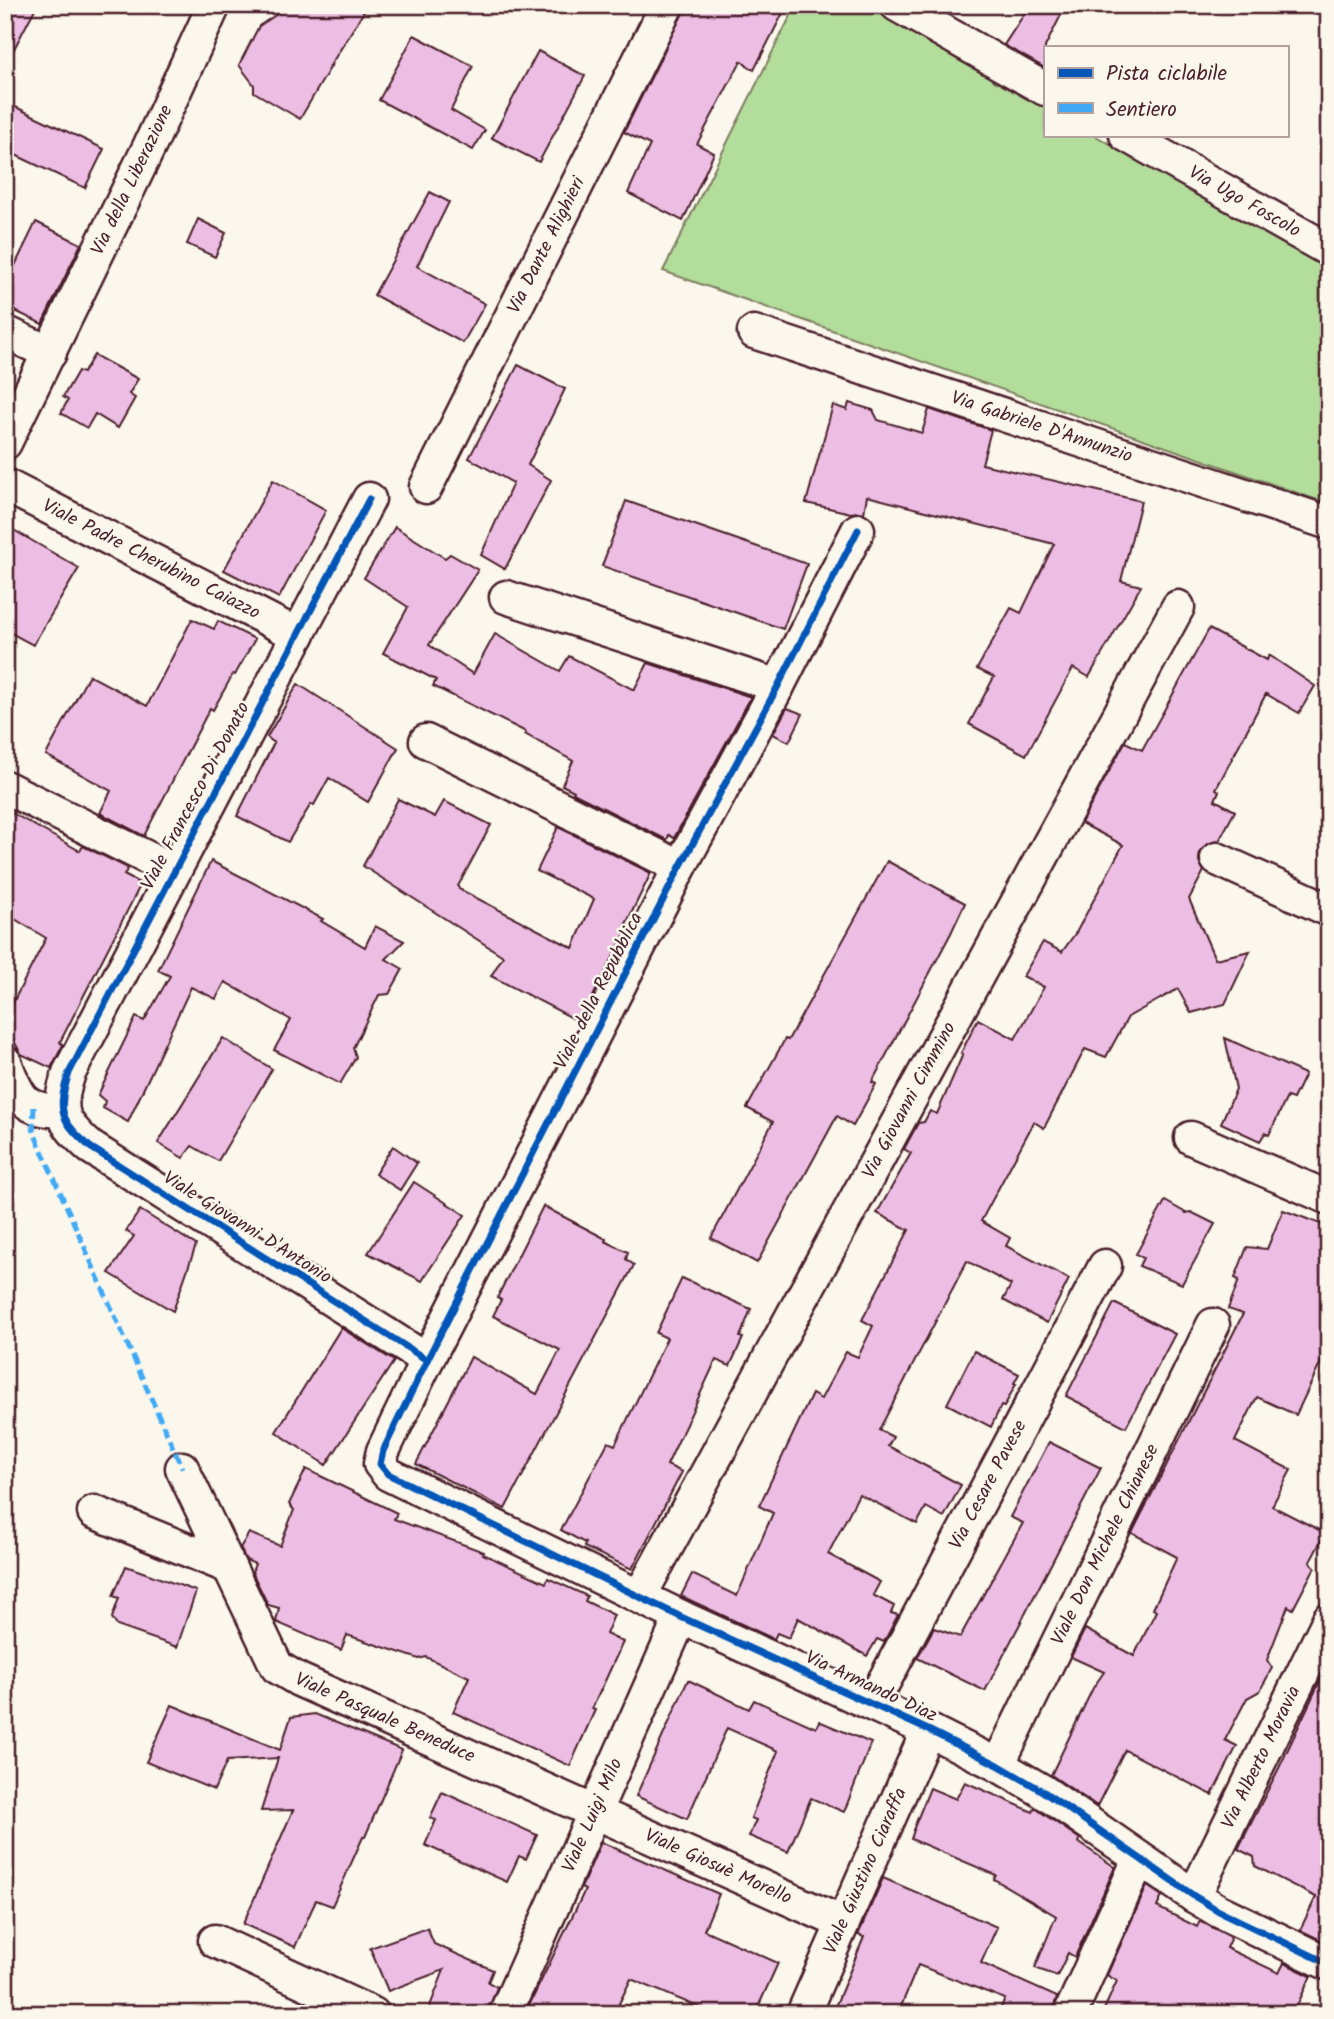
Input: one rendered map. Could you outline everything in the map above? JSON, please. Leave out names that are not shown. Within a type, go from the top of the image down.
[{"type":"street","name":"Via della Liberazione","points":[[5,443],[150,145],[214,5]]},
{"type":"street","name":"Via Dante Alighieri","points":[[426,487],[667,5]]},
{"type":"street","points":[[897,5],[1044,88]]},
{"type":"street","name":"Via Ugo Foscolo","points":[[1128,136],[1329,250]]},
{"type":"street","points":[[5,332],[50,354]]},
{"type":"street","name":"Via Gabriele D'Annunzio","points":[[754,332],[1329,523]]},
{"type":"street","name":"Viale Padre Cherubino Caiazzo","points":[[5,485],[299,635]]},
{"type":"street","name":"Viale Francesco Di Donato","points":[[62,1110],[62,1092],[69,1073],[369,499]]},
{"type":"street","name":"Viale della Repubblica","points":[[383,1470],[380,1464],[383,1451],[427,1360],[680,867],[778,686],[858,530]]},
{"type":"street","points":[[506,597],[778,686]]},
{"type":"street","name":"Via Giovanni Cimmino","points":[[640,1596],[1178,607]]},
{"type":"street","points":[[426,741],[680,867]]},
{"type":"street","points":[[5,787],[174,872]]},
{"type":"street","points":[[1217,859],[1329,910]]},
{"type":"street","points":[[5,1062],[21,1098],[34,1108],[62,1110]]},
{"type":"street","name":"Viale Giovanni D'Antonio","points":[[62,1110],[68,1125],[90,1147],[427,1360]]},
{"type":"street","points":[[1191,1138],[1329,1198]]},
{"type":"street","name":"Via Cesare Pavese","points":[[872,1704],[1105,1266]]},
{"type":"street","name":"Viale Don Michele Chianese","points":[[998,1765],[1213,1325]]},
{"type":"street","name":"Viale Pasquale Beneduce","points":[[182,1468],[277,1667],[311,1685],[595,1811]]},
{"type":"street","name":"Via Armando Diaz","points":[[383,1470],[388,1475],[681,1617],[928,1730],[998,1765],[1041,1790],[1194,1896],[1219,1911],[1329,1964]]},
{"type":"street","points":[[94,1513],[229,1567]]},
{"type":"street","name":"Viale Luigi Milo","points":[[505,2014],[681,1617]]},
{"type":"street","name":"Via Alberto Moravia","points":[[1194,1896],[1329,1619]]},
{"type":"street","name":"Viale Giustino Ciaraffa","points":[[803,2014],[928,1730]]},
{"type":"street","name":"Viale Giosuè Morello","points":[[595,1811],[843,1923]]},
{"type":"street","points":[[1070,2014],[1139,1859]]},
{"type":"street","points":[[215,1941],[334,2006],[373,2014]]},
{"type":"green space","points":[[796,5],[864,5],[1044,106],[1044,136],[1096,136],[1329,267],[1329,504],[663,271]]},
{"type":"building","points":[[5,5],[37,5],[5,66]]},
{"type":"building","points":[[291,5],[368,5],[300,119],[254,92],[254,85],[239,65],[259,26]]},
{"type":"building","points":[[685,5],[787,5],[754,70],[741,61],[697,144],[714,153],[683,221],[628,193],[650,145],[624,132]]},
{"type":"building","points":[[1030,5],[1066,5],[1044,46],[1044,67],[1004,45]]},
{"type":"building","points":[[414,35],[473,66],[451,110],[485,130],[473,150],[379,100]]},
{"type":"building","points":[[538,51],[585,76],[539,162],[492,138]]},
{"type":"building","points":[[5,102],[104,149],[85,188],[5,150]]},
{"type":"building","points":[[430,192],[449,202],[417,266],[485,304],[463,343],[374,295]]},
{"type":"building","points":[[198,219],[226,233],[215,257],[187,244]]},
{"type":"building","points":[[36,222],[81,244],[42,324],[5,306],[5,286]]},
{"type":"building","points":[[94,355],[138,379],[129,394],[135,398],[118,428],[95,414],[87,428],[61,413],[68,400],[63,397],[78,371],[83,373]]},
{"type":"building","points":[[518,365],[565,389],[528,465],[551,480],[505,569],[481,555],[513,483],[469,458]]},
{"type":"building","points":[[849,403],[873,410],[878,420],[922,433],[929,409],[991,430],[982,464],[1141,501],[1121,581],[1141,586],[1089,677],[1073,668],[1026,755],[969,724],[994,677],[977,669],[1011,608],[1021,613],[1054,544],[867,496],[864,513],[851,513],[806,503],[833,405],[847,410]]},
{"type":"building","points":[[273,480],[326,510],[279,598],[224,570]]},
{"type":"building","points":[[626,501],[807,564],[783,629],[602,566]]},
{"type":"building","points":[[5,525],[79,568],[33,645],[5,630]]},
{"type":"building","points":[[395,527],[445,558],[450,554],[478,570],[429,645],[473,674],[495,634],[560,671],[569,656],[634,690],[648,663],[751,697],[674,838],[669,835],[667,840],[573,793],[574,791],[562,785],[573,761],[525,734],[526,732],[433,686],[436,680],[383,653],[408,607],[364,578]]},
{"type":"building","points":[[192,619],[214,629],[218,621],[255,639],[213,710],[210,708],[144,836],[100,813],[111,791],[46,755],[89,675],[147,706]]},
{"type":"building","points":[[1209,629],[1267,660],[1269,655],[1315,686],[1299,713],[1266,694],[1216,789],[1219,791],[1215,800],[1235,811],[1219,841],[1207,844],[1200,852],[1199,861],[1204,871],[1189,899],[1215,959],[1250,951],[1225,1004],[1191,1013],[1178,989],[1128,1017],[1106,1057],[1085,1049],[1044,1128],[1034,1122],[981,1221],[1010,1238],[1006,1246],[1069,1279],[1047,1323],[1003,1300],[1011,1285],[967,1261],[879,1430],[893,1437],[888,1446],[961,1485],[944,1517],[926,1507],[917,1524],[859,1494],[828,1554],[880,1582],[873,1595],[894,1606],[891,1613],[898,1615],[884,1642],[877,1639],[867,1656],[798,1618],[789,1638],[777,1633],[774,1639],[681,1596],[692,1574],[737,1596],[773,1513],[759,1506],[812,1394],[821,1399],[846,1352],[858,1357],[873,1326],[862,1320],[909,1230],[877,1213],[911,1153],[904,1149],[918,1123],[924,1122],[930,1111],[937,1114],[963,1054],[961,1053],[978,1019],[1015,1039],[1044,987],[1023,976],[1043,942],[1062,952],[1077,931],[1123,845],[1081,823],[1125,742],[1142,750]]},
{"type":"building","points":[[298,684],[398,748],[368,802],[329,778],[288,842],[237,816],[274,743],[267,737]]},
{"type":"building","points":[[787,708],[803,714],[789,742],[773,734]]},
{"type":"building","points":[[398,799],[435,817],[444,801],[491,825],[458,886],[459,889],[573,948],[594,899],[537,871],[558,827],[651,873],[625,926],[628,928],[580,1022],[491,976],[503,956],[363,866]]},
{"type":"building","points":[[5,809],[80,851],[83,846],[128,868],[124,875],[141,884],[60,1042],[63,1045],[51,1068],[21,1054],[5,1024],[5,1018],[46,938],[5,913]]},
{"type":"building","points":[[211,861],[323,919],[321,921],[365,947],[375,926],[404,941],[386,959],[403,969],[389,994],[379,995],[353,1048],[356,1057],[340,1084],[274,1050],[291,1020],[225,982],[216,999],[191,987],[128,1122],[103,1108],[105,1101],[98,1095],[136,1017],[144,1021],[170,976],[158,970]]},
{"type":"building","points":[[887,861],[965,903],[872,1082],[876,1084],[853,1126],[837,1116],[757,1263],[711,1238],[773,1122],[747,1108],[785,1039],[788,1040]]},
{"type":"building","points":[[223,1038],[272,1069],[218,1161],[192,1146],[183,1158],[158,1143]]},
{"type":"building","points":[[1225,1038],[1305,1074],[1293,1099],[1287,1097],[1269,1135],[1265,1133],[1260,1141],[1221,1123],[1236,1089]]},
{"type":"building","points":[[393,1146],[417,1163],[400,1190],[375,1174]]},
{"type":"building","points":[[414,1182],[465,1215],[422,1281],[368,1253]]},
{"type":"building","points":[[1165,1201],[1186,1213],[1191,1212],[1215,1224],[1182,1284],[1139,1266],[1143,1258],[1136,1254]]},
{"type":"building","points":[[543,1206],[628,1252],[626,1259],[634,1265],[505,1509],[416,1464],[471,1357],[537,1394],[560,1350],[493,1316],[501,1300],[497,1298]]},
{"type":"building","points":[[140,1210],[196,1245],[173,1311],[109,1273],[134,1236],[126,1231]]},
{"type":"building","points":[[1283,1210],[1329,1227],[1329,1366],[1321,1362],[1296,1415],[1257,1397],[1235,1441],[1291,1470],[1272,1506],[1325,1533],[1310,1562],[1315,1567],[1293,1609],[1288,1606],[1267,1660],[1272,1668],[1260,1691],[1247,1698],[1225,1740],[1237,1746],[1212,1795],[1125,1750],[1097,1806],[1051,1775],[1093,1688],[1104,1672],[1071,1657],[1085,1629],[1134,1656],[1156,1611],[1153,1609],[1177,1557],[1132,1533],[1243,1314],[1228,1309],[1239,1280],[1235,1278],[1247,1247],[1267,1249]]},
{"type":"building","points":[[682,1278],[751,1309],[740,1337],[743,1338],[730,1366],[716,1360],[667,1465],[682,1472],[632,1569],[584,1547],[585,1543],[561,1530],[608,1442],[615,1445],[667,1338],[656,1333]]},
{"type":"building","points":[[1114,1303],[1175,1334],[1126,1427],[1066,1396]]},
{"type":"building","points":[[341,1328],[394,1361],[326,1465],[276,1432]]},
{"type":"building","points":[[974,1351],[1019,1374],[1004,1407],[1001,1406],[991,1427],[947,1404]]},
{"type":"building","points":[[1049,1442],[1101,1468],[985,1691],[917,1658],[934,1628],[960,1637],[1023,1523],[1010,1517]]},
{"type":"building","points":[[306,1469],[397,1513],[394,1519],[484,1552],[483,1554],[546,1583],[548,1578],[587,1596],[585,1601],[614,1615],[606,1634],[623,1642],[592,1709],[595,1710],[570,1766],[453,1712],[469,1677],[426,1657],[419,1659],[347,1635],[341,1650],[276,1622],[279,1608],[268,1605],[252,1572],[255,1564],[246,1560],[240,1548],[249,1533],[280,1546],[294,1510],[289,1504]]},
{"type":"building","points":[[126,1566],[196,1591],[177,1647],[117,1626],[112,1618],[119,1598],[113,1596]]},
{"type":"building","points":[[1329,1662],[1327,1943],[1300,1930],[1316,1897],[1255,1866],[1254,1857],[1238,1849]]},
{"type":"building","points":[[688,1680],[749,1709],[754,1700],[816,1728],[819,1721],[871,1743],[844,1812],[811,1798],[788,1852],[749,1836],[756,1820],[751,1818],[778,1751],[727,1728],[687,1819],[636,1796]]},
{"type":"building","points":[[172,1705],[280,1750],[291,1717],[315,1714],[402,1750],[332,1906],[316,1900],[295,1947],[243,1924],[293,1810],[261,1811],[278,1758],[227,1761],[214,1790],[146,1762]]},
{"type":"building","points":[[965,1782],[1033,1812],[1035,1808],[1115,1867],[1075,1957],[1068,1953],[1057,1976],[1035,1968],[1056,1916],[994,1879],[996,1875],[911,1839],[930,1788],[956,1799]]},
{"type":"building","points":[[442,1792],[537,1835],[526,1859],[519,1856],[507,1882],[425,1845],[436,1820],[430,1818]]},
{"type":"building","points":[[601,1842],[719,1894],[704,1930],[778,1963],[755,2014],[698,2014],[701,2008],[631,1979],[614,2014],[525,2014],[585,1890],[581,1888]]},
{"type":"building","points":[[883,1878],[997,1927],[981,1963],[1057,1997],[1051,2014],[998,2014],[1005,1999],[918,1965],[898,2014],[832,2014],[864,1937],[858,1935]]},
{"type":"building","points":[[1147,1886],[1162,1896],[1157,1907],[1197,1927],[1200,1921],[1231,1937],[1226,1948],[1279,1973],[1284,1963],[1311,1976],[1293,2014],[1102,2014],[1117,1981],[1107,1975]]},
{"type":"building","points":[[427,1928],[434,1944],[493,1970],[488,1982],[497,1987],[487,2014],[427,2014],[444,1970],[388,1991],[370,1948]]},
{"type":"marked path","points":[[34,1107],[35,1135],[182,1468]]},
{"type":"cycle path","points":[[369,499],[69,1073],[62,1106],[67,1122],[90,1147],[427,1360]]},
{"type":"cycle path","points":[[858,530],[778,686],[680,867],[427,1360],[383,1451],[380,1464],[388,1474],[681,1617],[928,1730],[998,1765],[1041,1790],[1194,1896],[1219,1911],[1329,1964]]}]
